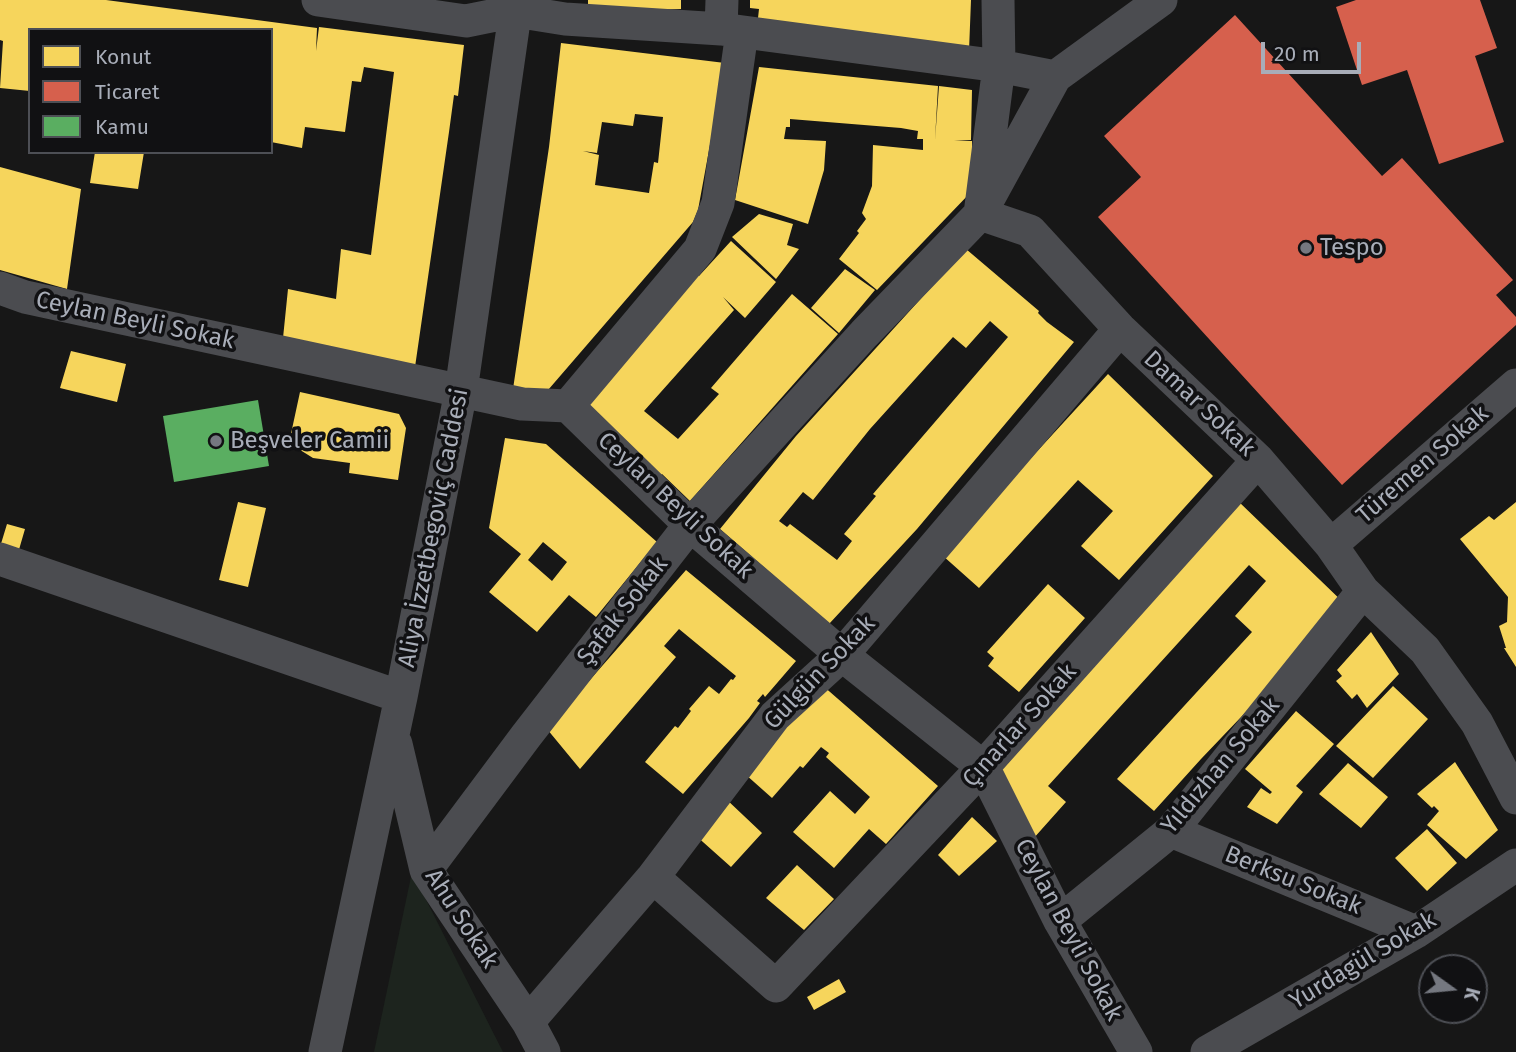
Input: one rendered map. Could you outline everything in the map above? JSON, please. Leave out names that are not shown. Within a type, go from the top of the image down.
[{"type":"street","points":[[318,0],[466,21],[516,5],[565,19],[729,20],[1055,77],[1161,0]]},
{"type":"street","points":[[980,214],[999,66],[998,0]]},
{"type":"street","name":"Aliya İzzetbegoviç Caddesi","points":[[325,1052],[393,735],[461,391],[516,5]]},
{"type":"street","points":[[568,406],[701,249],[718,203],[729,20]]},
{"type":"street","name":"Şafak Sokak","points":[[426,870],[690,525],[864,334],[980,214],[1055,77]]},
{"type":"street","name":"Damar Sokak","points":[[980,214],[1030,231],[1120,329],[1258,460],[1331,545],[1363,591],[1425,650],[1477,723],[1516,798]]},
{"type":"street","name":"Ceylan Beyli Sokak","points":[[3,298],[25,297],[522,404],[568,406],[690,525],[842,655],[983,767],[1060,921],[1136,1052]]},
{"type":"street","name":"Gülgün Sokak","points":[[528,1022],[653,877],[775,716],[842,655],[1120,329]]},
{"type":"street","name":"Türemen Sokak","points":[[1331,545],[1516,384]]},
{"type":"street","name":"Çınarlar Sokak","points":[[653,877],[776,986],[983,767],[1258,460]]},
{"type":"street","points":[[0,559],[401,696]]},
{"type":"street","name":"Yıldızhan Sokak","points":[[1060,921],[1171,831],[1363,591]]},
{"type":"street","name":"Ahu Sokak","points":[[393,735],[426,870],[528,1022],[544,1052]]},
{"type":"street","name":"Berksu Sokak","points":[[1171,831],[1416,932]]},
{"type":"street","name":"Yurdagül Sokak","points":[[1207,1052],[1416,932],[1516,865]]},
{"type":"shaded area","points":[[412,872],[503,1052],[374,1052]]},
{"type":"building: Konut","points":[[0,0],[106,0],[317,28],[316,51],[319,27],[464,45],[458,96],[454,95],[415,367],[283,338],[288,289],[336,299],[341,249],[371,255],[394,72],[364,67],[361,82],[352,81],[345,132],[305,127],[302,148],[273,142],[273,28],[28,28],[28,91],[0,88],[3,41],[0,40]]},
{"type":"building: Konut","points":[[588,0],[681,0],[681,9],[588,12]]},
{"type":"building: Konut","points":[[750,0],[971,0],[969,51],[757,27],[759,9],[750,8]]},
{"type":"building: Konut","points":[[561,43],[725,63],[698,210],[693,222],[542,397],[513,389],[549,147]],"holes":[[[635,114],[663,117],[658,163],[654,162],[649,193],[595,185],[599,155],[583,151],[597,153],[602,122],[633,126]]]},
{"type":"building: Konut","points":[[759,67],[938,86],[935,140],[939,86],[972,90],[971,140],[954,141],[972,141],[972,191],[877,290],[839,259],[866,219],[862,213],[872,186],[873,145],[923,150],[923,139],[917,139],[918,131],[901,128],[790,119],[790,127],[786,127],[784,139],[826,141],[824,170],[808,224],[735,200]]},
{"type":"building: Konut","points":[[95,154],[144,154],[138,189],[90,183]]},
{"type":"building: Konut","points":[[0,167],[81,189],[67,289],[0,270]]},
{"type":"building: Konut","points":[[759,214],[793,224],[787,245],[799,249],[776,279],[732,237]]},
{"type":"building: Konut","points":[[731,241],[776,282],[745,318],[723,297],[734,310],[644,411],[678,439],[719,394],[711,388],[792,294],[838,334],[690,501],[662,474],[660,476],[579,407],[696,273],[699,276]]},
{"type":"building: Konut","points":[[966,249],[1039,311],[1047,322],[1074,342],[917,529],[829,624],[720,529],[796,436]],"holes":[[[990,321],[1008,337],[873,494],[876,496],[844,534],[852,541],[837,560],[790,524],[787,527],[779,521],[803,492],[813,500],[870,429],[953,337],[966,348]]]},
{"type":"building: Konut","points":[[845,269],[875,290],[839,333],[811,308]]},
{"type":"building: Konut","points":[[71,351],[126,364],[117,402],[60,388]]},
{"type":"building: Konut","points":[[1108,374],[1213,476],[1119,580],[1081,546],[1113,511],[1078,480],[979,588],[942,555]]},
{"type":"building: Konut","points":[[300,392],[399,414],[406,428],[398,480],[349,473],[350,463],[313,458],[289,443]]},
{"type":"building: Konut","points":[[505,438],[546,444],[657,542],[596,617],[569,595],[537,632],[489,592],[521,554],[489,528]],"holes":[[[543,542],[567,562],[552,581],[528,560]]]},
{"type":"building: Konut","points":[[1238,501],[1347,606],[1154,811],[1117,779],[1252,632],[1235,616],[1266,581],[1249,565],[1048,786],[1066,802],[1033,839],[994,771]]},
{"type":"building: Konut","points":[[238,502],[266,508],[248,587],[219,580]]},
{"type":"building: Konut","points":[[1516,502],[1516,667],[1504,648],[1499,626],[1507,622],[1508,597],[1460,539],[1489,516],[1494,520]]},
{"type":"building: Konut","points":[[7,524],[25,529],[18,553],[0,547]]},
{"type":"building: Konut","points":[[686,570],[796,661],[765,697],[763,694],[757,701],[760,703],[749,718],[683,794],[645,762],[675,726],[678,728],[691,711],[689,709],[709,686],[719,694],[736,676],[679,629],[664,646],[676,657],[580,769],[547,729]]},
{"type":"building: Konut","points":[[1048,584],[1085,618],[1019,692],[988,666],[994,658],[987,652]]},
{"type":"building: Konut","points":[[1371,632],[1399,674],[1367,708],[1357,694],[1352,699],[1336,681],[1342,676],[1337,670]]},
{"type":"building: Konut","points":[[822,685],[938,786],[886,844],[869,829],[834,868],[793,832],[830,791],[855,814],[870,797],[826,757],[829,753],[821,747],[772,798],[745,774]]},
{"type":"building: Konut","points":[[1393,686],[1428,719],[1373,778],[1336,746]]},
{"type":"building: Konut","points":[[1296,711],[1334,744],[1296,786],[1303,792],[1277,824],[1247,807],[1261,788],[1270,794],[1272,792],[1245,769]]},
{"type":"building: Konut","points":[[1455,762],[1498,830],[1466,859],[1427,825],[1439,811],[1417,794]]},
{"type":"building: Konut","points":[[1348,763],[1388,797],[1361,828],[1319,794]]},
{"type":"building: Konut","points":[[725,798],[762,833],[731,867],[694,834]]},
{"type":"building: Konut","points":[[972,817],[997,841],[959,876],[938,855]]},
{"type":"building: Konut","points":[[1427,829],[1457,863],[1427,891],[1395,858]]},
{"type":"building: Konut","points":[[797,865],[834,899],[804,930],[766,898]]},
{"type":"building: Konut","points":[[839,979],[846,992],[814,1010],[807,997]]},
{"type":"building: Ticaret","points":[[1356,0],[1480,0],[1497,48],[1475,56],[1504,142],[1439,164],[1407,70],[1362,85],[1336,7]]},
{"type":"building: Ticaret","name":"Tespo","points":[[1235,15],[1382,176],[1402,158],[1513,280],[1496,295],[1516,317],[1516,325],[1342,485],[1098,217],[1141,177],[1104,136]]},
{"type":"building: Kamu","name":"Beşveler Camii","points":[[258,400],[269,466],[174,482],[163,416]]},
{"type":"place","name":"Tespo","points":[[1306,248]]},
{"type":"place","name":"Beşveler Camii","points":[[216,441]]}]
